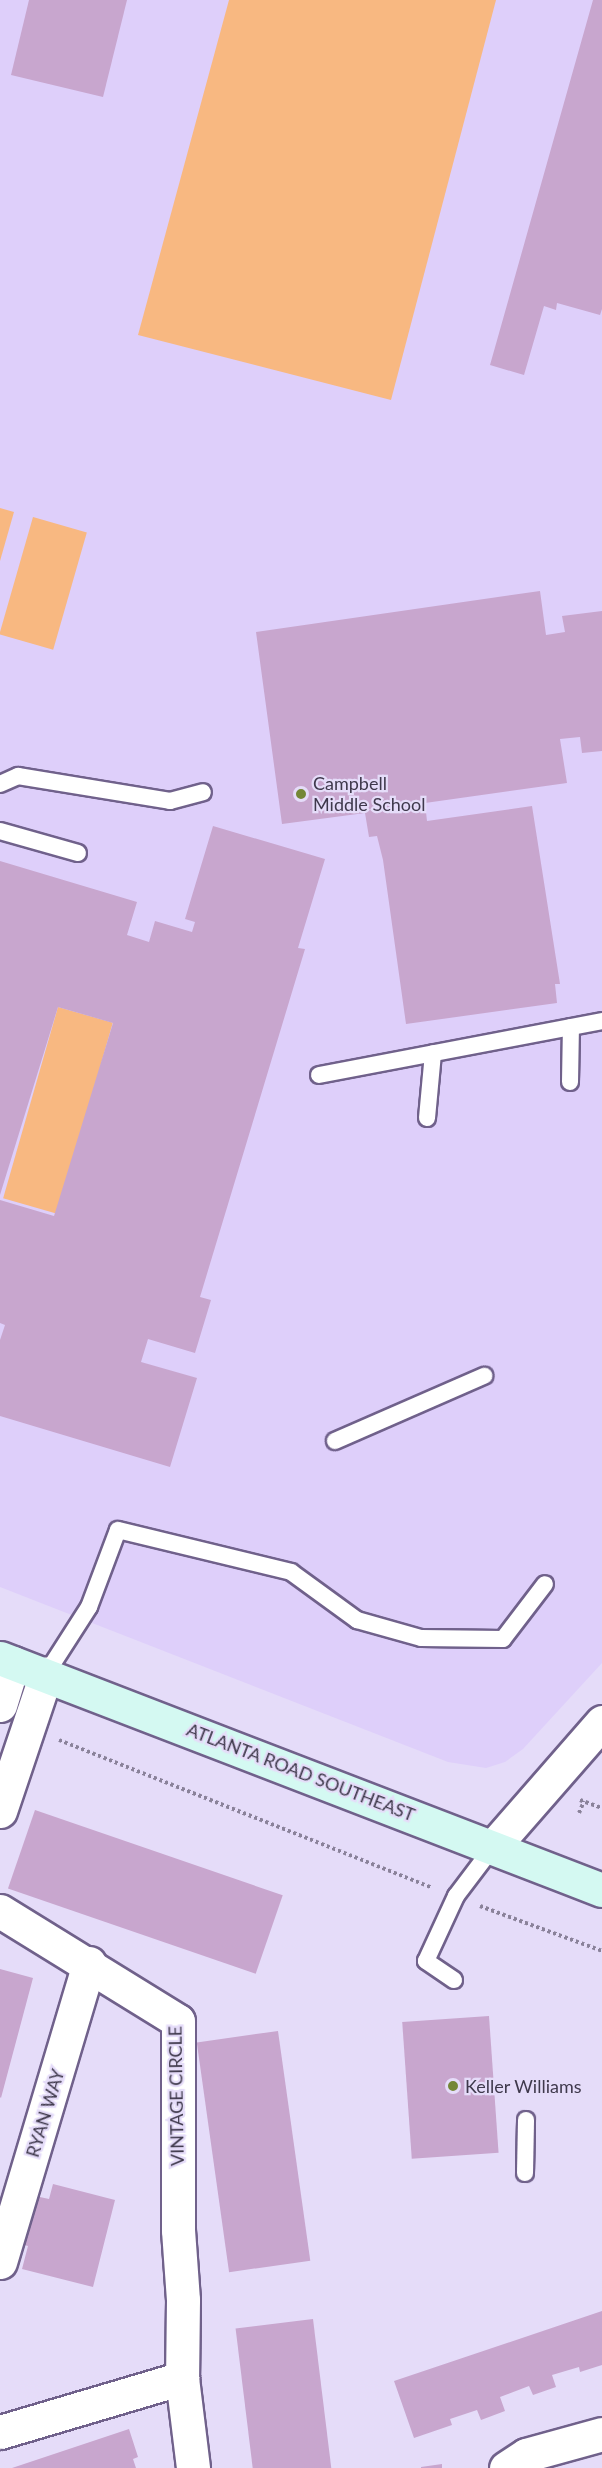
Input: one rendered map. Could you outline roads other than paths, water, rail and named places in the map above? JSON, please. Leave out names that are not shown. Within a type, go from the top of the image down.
[{"type":"main road","name":"ATLANTA ROAD SOUTHEAST","points":[[6,1661],[46,1674],[602,1890]]},
{"type":"street","points":[[0,1705],[6,1661]]},
{"type":"street","points":[[0,1811],[30,1728],[46,1674]]},
{"type":"street","points":[[493,1847],[602,1722]]},
{"type":"street","name":"VINTAGE CIRCLE","points":[[0,1911],[90,1963],[178,2020],[178,2230],[183,2301],[182,2378],[193,2468]]},
{"type":"street","name":"RYAN WAY","points":[[0,2262],[90,1963]]},
{"type":"street","points":[[2,2425],[182,2378]]},
{"type":"street","points":[[506,2468],[526,2455],[602,2434]]},
{"type":"lane","points":[[0,784],[18,776],[170,801],[203,792]]},
{"type":"lane","points":[[0,831],[78,853]]},
{"type":"lane","points":[[319,1075],[602,1021]]},
{"type":"lane","points":[[570,1082],[571,1027]]},
{"type":"lane","points":[[427,1118],[433,1053]]},
{"type":"lane","points":[[335,1441],[484,1376]]},
{"type":"lane","points":[[46,1674],[89,1606],[118,1530],[291,1572],[357,1620],[421,1638],[503,1639],[545,1584]]},
{"type":"lane","points":[[454,1980],[426,1960],[456,1896],[493,1847]]},
{"type":"lane","points":[[525,2173],[526,2120]]},
{"type":"place","name":"Campbell Middle School","points":[[301,794]]},
{"type":"place","name":"Keller Williams","points":[[453,2086]]}]
